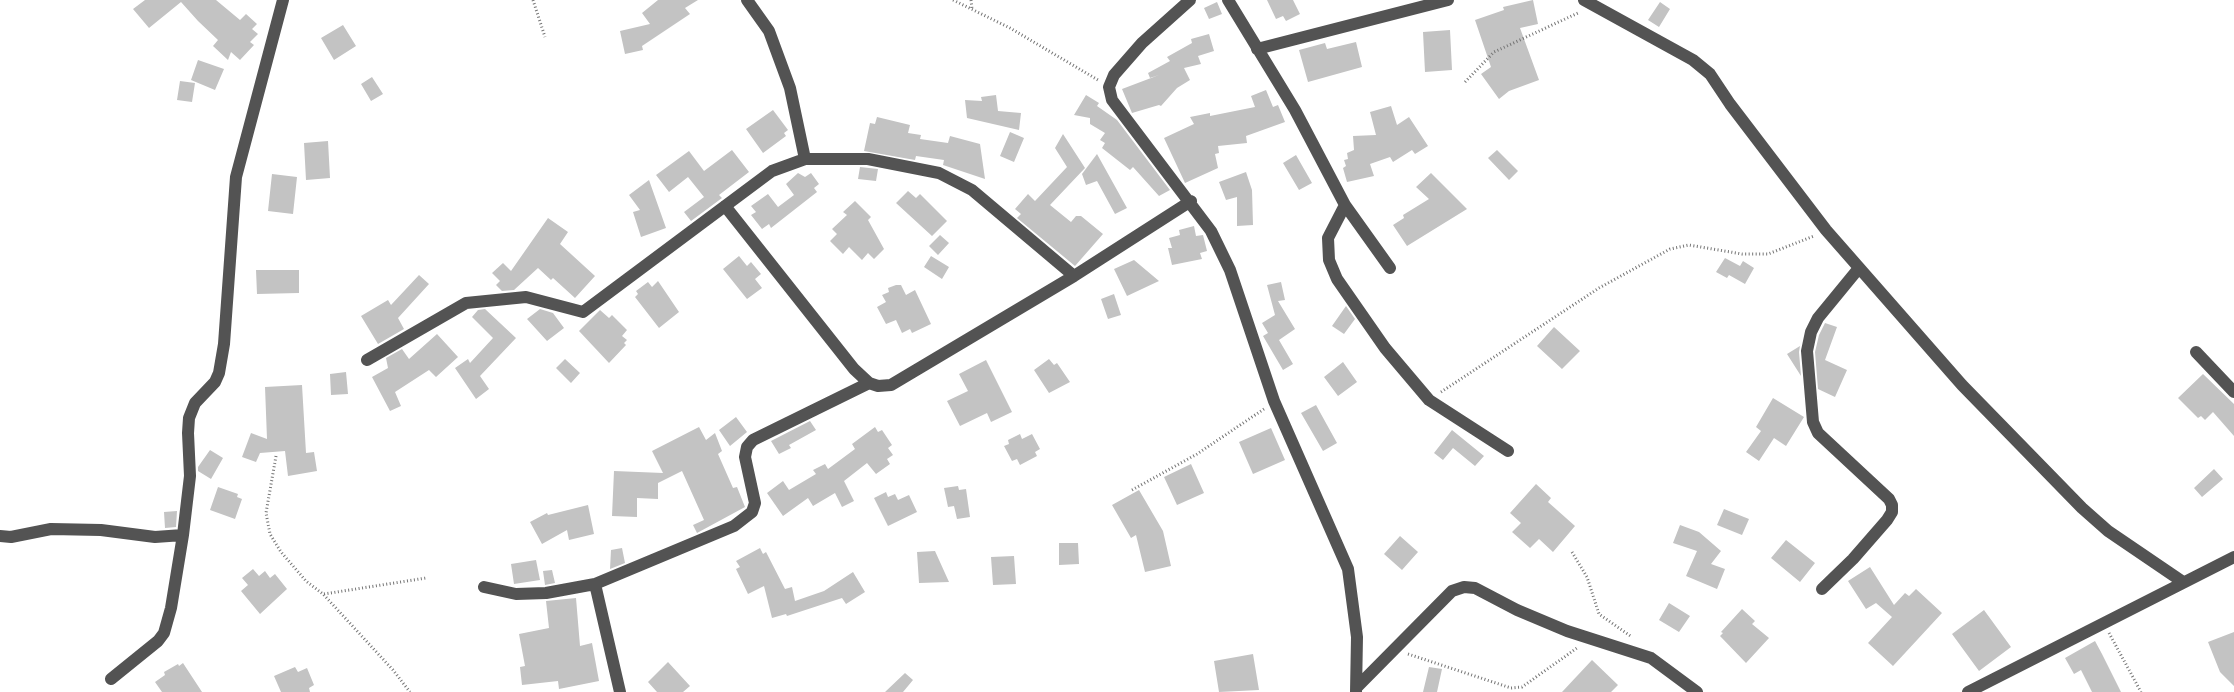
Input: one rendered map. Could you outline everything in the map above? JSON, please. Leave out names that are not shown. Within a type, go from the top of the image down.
[{"type":"street","points":[[111,679],[158,642],[164,633],[171,608],[184,535],[190,476],[189,418],[195,403],[215,382],[219,373],[224,344],[236,177],[283,0]]},
{"type":"street","points":[[747,0],[769,31],[790,88],[805,159]]},
{"type":"street","points":[[1190,0],[1142,43],[1114,75],[1109,87],[1112,100],[1191,201],[1212,231],[1230,270],[1274,401],[1348,569],[1357,637],[1357,689]]},
{"type":"street","points":[[1228,0],[1295,110],[1345,205],[1390,268]]},
{"type":"street","points":[[1257,49],[1448,0]]},
{"type":"street","points":[[1588,3],[1693,60],[1710,74],[1730,104],[1826,230],[1962,385],[2082,508],[2108,531],[2183,582]]},
{"type":"street","points":[[367,360],[466,303],[526,297],[583,312],[772,171],[805,159],[868,159],[938,173],[972,190],[1074,276]]},
{"type":"street","points":[[725,206],[854,369],[869,383],[878,386],[891,385],[1074,276],[1191,201]]},
{"type":"street","points":[[1345,205],[1328,238],[1329,260],[1334,273],[1385,348],[1430,400],[1508,452]]},
{"type":"street","points":[[1822,589],[1852,559],[1892,512],[1890,500],[1818,432],[1813,422],[1807,352],[1811,332],[1818,318],[1859,268]]},
{"type":"street","points":[[2196,352],[2234,392]]},
{"type":"street","points":[[484,587],[516,594],[546,592],[595,584],[734,526],[752,512],[755,503],[745,457],[747,447],[753,440],[869,383]]},
{"type":"street","points":[[0,536],[11,537],[52,529],[101,530],[155,537],[184,535]]},
{"type":"street","points":[[1968,692],[2234,557]]},
{"type":"street","points":[[595,584],[620,692]]},
{"type":"street","points":[[1357,689],[1452,591],[1464,587],[1476,588],[1517,610],[1567,631],[1651,658],[1697,692]]},
{"type":"path","points":[[533,0],[545,37]]},
{"type":"path","points":[[953,0],[1051,51],[1109,87]]},
{"type":"path","points":[[972,0],[972,9]]},
{"type":"path","points":[[1465,82],[1494,52],[1588,3]]},
{"type":"path","points":[[1430,400],[1599,288],[1670,250],[1689,244],[1742,254],[1768,254],[1791,247],[1826,230]]},
{"type":"path","points":[[1132,490],[1197,454],[1274,401]]},
{"type":"path","points":[[276,456],[266,513],[270,534],[281,552],[306,582],[323,594],[393,670],[410,692]]},
{"type":"path","points":[[1572,552],[1587,577],[1599,614],[1635,639]]},
{"type":"path","points":[[323,594],[426,578]]},
{"type":"path","points":[[2104,624],[2141,692]]},
{"type":"path","points":[[1395,649],[1451,670],[1511,688],[1522,687],[1592,638]]},
{"type":"building","points":[[145,0],[216,0],[240,20],[246,14],[257,24],[252,29],[258,34],[250,42],[254,45],[240,60],[231,52],[228,60],[213,46],[218,40],[181,2],[149,28],[133,9]]},
{"type":"building","points":[[658,0],[698,0],[685,8],[690,14],[642,46],[643,50],[625,54],[620,31],[650,24],[642,13]]},
{"type":"building","points":[[1267,0],[1293,0],[1300,14],[1286,21],[1283,16],[1276,19]]},
{"type":"building","points":[[1533,0],[1538,24],[1520,28],[1539,80],[1509,91],[1499,99],[1481,74],[1491,67],[1475,20],[1504,10],[1503,7]]},
{"type":"building","points":[[1217,2],[1222,14],[1209,19],[1204,8]]},
{"type":"building","points":[[1660,2],[1670,9],[1659,27],[1648,20]]},
{"type":"building","points":[[343,25],[356,46],[334,60],[321,38]]},
{"type":"building","points":[[1450,30],[1452,70],[1425,72],[1423,32]]},
{"type":"building","points":[[1209,34],[1214,51],[1198,56],[1201,64],[1184,68],[1190,80],[1177,88],[1161,106],[1132,113],[1122,89],[1159,75],[1150,78],[1148,73],[1170,61],[1167,57],[1192,43],[1191,39]]},
{"type":"building","points":[[1356,42],[1362,67],[1308,82],[1299,50],[1325,43],[1327,49]]},
{"type":"building","points":[[198,60],[224,69],[215,90],[191,80]]},
{"type":"building","points":[[372,77],[383,94],[371,101],[361,84]]},
{"type":"building","points":[[180,81],[195,83],[192,102],[177,100]]},
{"type":"building","points":[[1266,90],[1273,107],[1278,105],[1285,122],[1246,136],[1247,143],[1218,146],[1219,153],[1215,154],[1218,168],[1185,183],[1164,138],[1194,124],[1190,117],[1210,113],[1210,116],[1255,107],[1251,96]]},
{"type":"building","points":[[996,95],[998,111],[1021,113],[1019,130],[967,118],[965,100],[982,101],[981,97]]},
{"type":"building","points":[[1086,95],[1099,103],[1097,106],[1117,120],[1170,190],[1159,196],[1133,167],[1130,170],[1102,148],[1105,143],[1100,140],[1105,133],[1090,124],[1090,118],[1074,115]]},
{"type":"building","points":[[1391,106],[1397,125],[1409,117],[1428,146],[1415,154],[1412,150],[1393,162],[1390,157],[1370,164],[1374,176],[1347,182],[1343,168],[1346,166],[1344,160],[1348,159],[1347,153],[1354,150],[1353,136],[1376,135],[1370,112]]},
{"type":"building","points":[[773,110],[788,130],[784,133],[786,136],[763,153],[746,129]]},
{"type":"building","points":[[877,117],[910,125],[908,133],[921,135],[920,139],[948,143],[950,136],[980,144],[985,179],[943,165],[944,160],[916,156],[915,160],[864,151],[870,123],[875,124]]},
{"type":"building","points":[[1010,132],[1024,138],[1014,162],[1000,156]]},
{"type":"building","points":[[1063,134],[1085,168],[1050,205],[1071,222],[1076,216],[1081,216],[1103,234],[1075,266],[1017,218],[1021,214],[1015,209],[1028,194],[1035,201],[1067,167],[1055,148]]},
{"type":"building","points":[[328,141],[330,178],[306,180],[304,143]]},
{"type":"building","points":[[732,150],[749,172],[719,195],[722,198],[691,221],[684,212],[704,197],[688,177],[669,192],[656,175],[689,151],[704,171]]},
{"type":"building","points":[[1497,150],[1518,171],[1509,180],[1488,158]]},
{"type":"building","points":[[1097,154],[1127,208],[1115,214],[1097,181],[1086,185],[1082,174]]},
{"type":"building","points":[[1296,155],[1312,183],[1299,190],[1283,163]]},
{"type":"building","points":[[860,167],[878,169],[876,181],[858,179]]},
{"type":"building","points":[[1246,172],[1252,190],[1253,225],[1237,226],[1237,197],[1226,200],[1219,182]]},
{"type":"building","points":[[798,173],[805,177],[811,173],[819,184],[814,188],[817,192],[771,228],[769,224],[762,229],[751,215],[756,212],[751,206],[768,194],[778,207],[794,195],[786,184]]},
{"type":"building","points":[[1431,173],[1467,209],[1407,246],[1393,225],[1404,218],[1403,215],[1429,199],[1416,187]]},
{"type":"building","points":[[272,174],[297,177],[293,214],[268,211]]},
{"type":"building","points":[[649,180],[666,228],[641,237],[633,212],[640,210],[629,195]]},
{"type":"building","points":[[908,191],[916,198],[920,194],[947,221],[932,236],[896,203]]},
{"type":"building","points":[[855,201],[871,217],[868,220],[884,249],[874,259],[868,253],[862,260],[849,247],[843,254],[830,241],[837,234],[832,229],[847,215],[843,212]]},
{"type":"building","points":[[548,218],[568,232],[560,244],[595,276],[575,298],[553,278],[551,280],[538,268],[514,290],[502,291],[496,285],[500,281],[492,273],[503,263],[511,271]]},
{"type":"building","points":[[1194,226],[1196,236],[1203,235],[1207,251],[1200,253],[1202,259],[1172,265],[1168,248],[1172,248],[1169,238],[1180,235],[1179,230]]},
{"type":"building","points":[[940,235],[949,243],[938,255],[929,246]]},
{"type":"building","points":[[739,256],[747,266],[751,262],[761,274],[755,279],[762,288],[747,299],[723,269]]},
{"type":"building","points":[[931,256],[949,267],[942,279],[924,267]]},
{"type":"building","points":[[1725,258],[1740,266],[1743,261],[1754,268],[1745,284],[1729,275],[1727,278],[1716,272]]},
{"type":"building","points":[[1134,260],[1159,281],[1127,296],[1114,269]]},
{"type":"building","points":[[256,270],[299,270],[299,293],[257,294]]},
{"type":"building","points":[[419,275],[429,284],[398,318],[404,329],[378,344],[361,316],[388,300],[391,305]]},
{"type":"building","points":[[658,281],[679,312],[659,328],[635,297],[638,294],[636,291],[648,282],[652,287]]},
{"type":"building","points":[[1281,282],[1285,300],[1278,301],[1295,329],[1279,340],[1293,364],[1283,370],[1263,336],[1268,333],[1262,323],[1275,315],[1267,285]]},
{"type":"building","points":[[901,285],[906,295],[915,290],[931,324],[912,333],[910,329],[902,333],[896,320],[886,324],[877,307],[886,302],[882,295],[889,292],[888,288]]},
{"type":"building","points":[[1114,294],[1121,315],[1108,319],[1101,299]]},
{"type":"building","points":[[1346,306],[1355,319],[1344,334],[1332,326]]},
{"type":"building","points":[[485,309],[516,338],[480,376],[489,389],[476,399],[455,368],[468,359],[470,363],[493,338],[472,317],[478,310]]},
{"type":"building","points":[[540,309],[553,313],[564,328],[547,341],[527,319]]},
{"type":"building","points":[[600,310],[609,318],[612,315],[627,330],[622,336],[627,340],[624,343],[626,345],[609,363],[579,331]]},
{"type":"building","points":[[1825,323],[1837,327],[1825,360],[1847,370],[1835,397],[1818,389],[1815,352],[1819,335]]},
{"type":"building","points":[[1554,327],[1580,351],[1562,369],[1537,346]]},
{"type":"building","points":[[437,334],[458,357],[436,377],[429,370],[395,392],[401,406],[390,411],[372,377],[388,368],[386,358],[402,349],[409,359]]},
{"type":"building","points":[[1800,346],[1799,352],[1801,376],[1787,354]]},
{"type":"building","points":[[565,359],[580,373],[571,383],[556,368]]},
{"type":"building","points":[[1049,359],[1054,365],[1057,363],[1070,382],[1049,393],[1034,370]]},
{"type":"building","points":[[986,360],[1012,412],[991,422],[987,413],[960,426],[947,401],[968,391],[959,374]]},
{"type":"building","points":[[1343,362],[1357,382],[1338,396],[1324,377]]},
{"type":"building","points":[[346,372],[348,394],[331,395],[330,374]]},
{"type":"building","points":[[2203,374],[2234,404],[2234,436],[2213,412],[2205,420],[2201,416],[2198,418],[2178,398]]},
{"type":"building","points":[[302,385],[306,453],[314,452],[317,471],[288,476],[285,451],[260,453],[256,462],[242,457],[251,433],[267,439],[265,387]]},
{"type":"building","points":[[1773,398],[1804,417],[1786,446],[1774,438],[1759,461],[1746,452],[1761,431],[1756,427]]},
{"type":"building","points":[[1316,405],[1337,443],[1323,451],[1301,413]]},
{"type":"building","points":[[736,417],[747,432],[730,446],[719,430]]},
{"type":"building","points":[[810,421],[816,430],[789,445],[791,448],[779,454],[771,441]]},
{"type":"building","points":[[699,427],[706,440],[715,433],[722,451],[718,454],[733,488],[737,487],[745,507],[697,533],[693,525],[704,520],[682,471],[658,483],[658,499],[637,498],[637,517],[612,516],[614,471],[663,473],[652,451]]},
{"type":"building","points":[[875,427],[878,432],[882,430],[892,445],[888,448],[893,455],[887,459],[890,464],[876,474],[867,463],[844,481],[854,501],[842,507],[835,493],[813,506],[808,498],[783,516],[767,493],[783,481],[789,490],[816,474],[813,470],[825,464],[828,469],[855,449],[852,444]]},
{"type":"building","points":[[1271,428],[1285,460],[1253,474],[1239,442]]},
{"type":"building","points":[[1452,430],[1484,456],[1475,466],[1453,448],[1443,460],[1434,453]]},
{"type":"building","points":[[1020,434],[1022,439],[1032,434],[1040,449],[1035,452],[1037,456],[1020,465],[1017,459],[1012,461],[1004,446],[1009,444],[1008,440]]},
{"type":"building","points":[[210,450],[223,458],[211,479],[198,471],[198,467]]},
{"type":"building","points":[[1191,464],[1204,493],[1177,505],[1164,477]]},
{"type":"building","points":[[2214,469],[2223,479],[2202,497],[2194,488]]},
{"type":"building","points":[[1536,484],[1551,498],[1548,502],[1575,526],[1553,552],[1539,539],[1530,548],[1512,532],[1521,523],[1510,513]]},
{"type":"building","points":[[958,486],[959,490],[966,489],[970,517],[957,519],[954,506],[948,507],[944,488]]},
{"type":"building","points":[[218,487],[238,494],[237,497],[242,499],[235,519],[210,510]]},
{"type":"building","points":[[1139,490],[1163,531],[1171,566],[1145,572],[1136,535],[1131,538],[1112,505]]},
{"type":"building","points":[[886,492],[888,497],[895,494],[898,500],[909,495],[917,512],[888,526],[874,498]]},
{"type":"building","points":[[588,505],[594,534],[569,540],[567,530],[542,544],[530,522],[547,513],[548,515]]},
{"type":"building","points":[[1724,509],[1749,519],[1742,535],[1717,525]]},
{"type":"building","points":[[177,511],[176,527],[165,528],[164,512]]},
{"type":"building","points":[[1680,525],[1699,532],[1721,551],[1711,564],[1725,569],[1717,589],[1686,576],[1697,551],[1673,543]]},
{"type":"building","points":[[1400,536],[1418,552],[1402,570],[1384,554]]},
{"type":"building","points":[[1786,540],[1815,563],[1800,582],[1771,558]]},
{"type":"building","points":[[1059,543],[1078,543],[1079,564],[1059,565]]},
{"type":"building","points":[[622,548],[625,563],[610,569],[611,550]]},
{"type":"building","points":[[760,548],[763,554],[766,552],[785,589],[792,587],[795,601],[824,591],[853,572],[865,592],[846,604],[842,598],[787,616],[786,614],[772,618],[764,586],[748,594],[736,569],[740,567],[736,561]]},
{"type":"building","points":[[935,551],[949,582],[919,583],[917,552]]},
{"type":"building","points":[[1014,556],[1016,584],[993,585],[991,557]]},
{"type":"building","points":[[536,560],[540,580],[514,584],[511,564]]},
{"type":"building","points":[[1870,567],[1894,605],[1905,593],[1909,596],[1916,589],[1942,613],[1893,666],[1868,643],[1892,617],[1876,603],[1866,609],[1848,581]]},
{"type":"building","points":[[253,569],[259,576],[265,571],[270,578],[275,574],[287,589],[260,614],[241,591],[248,585],[242,578]]},
{"type":"building","points":[[552,570],[555,583],[545,585],[543,571]]},
{"type":"building","points":[[576,598],[580,646],[592,643],[599,681],[559,689],[558,681],[522,685],[520,667],[525,666],[519,634],[549,628],[546,601]]},
{"type":"building","points":[[1669,603],[1690,616],[1679,632],[1659,620]]},
{"type":"building","points":[[1742,609],[1755,621],[1752,624],[1769,638],[1746,663],[1720,636],[1723,633],[1721,632]]},
{"type":"building","points":[[1984,610],[2011,647],[1979,671],[1952,634]]},
{"type":"building","points":[[2234,632],[2234,686],[2220,672],[2208,642]]},
{"type":"building","points":[[2095,641],[2121,692],[2092,692],[2081,670],[2074,674],[2065,658]]},
{"type":"building","points":[[1253,654],[1259,690],[1219,692],[1214,661]]},
{"type":"building","points":[[1592,660],[1618,685],[1611,692],[1562,692]]},
{"type":"building","points":[[668,662],[690,686],[683,692],[657,692],[648,682]]},
{"type":"building","points":[[183,663],[202,692],[162,692],[155,682],[165,675],[164,672]]},
{"type":"building","points":[[295,667],[298,672],[307,668],[314,685],[309,688],[310,692],[281,692],[274,676]]},
{"type":"building","points":[[1429,667],[1442,669],[1437,692],[1423,692]]},
{"type":"building","points":[[905,673],[913,680],[903,692],[885,692]]}]
